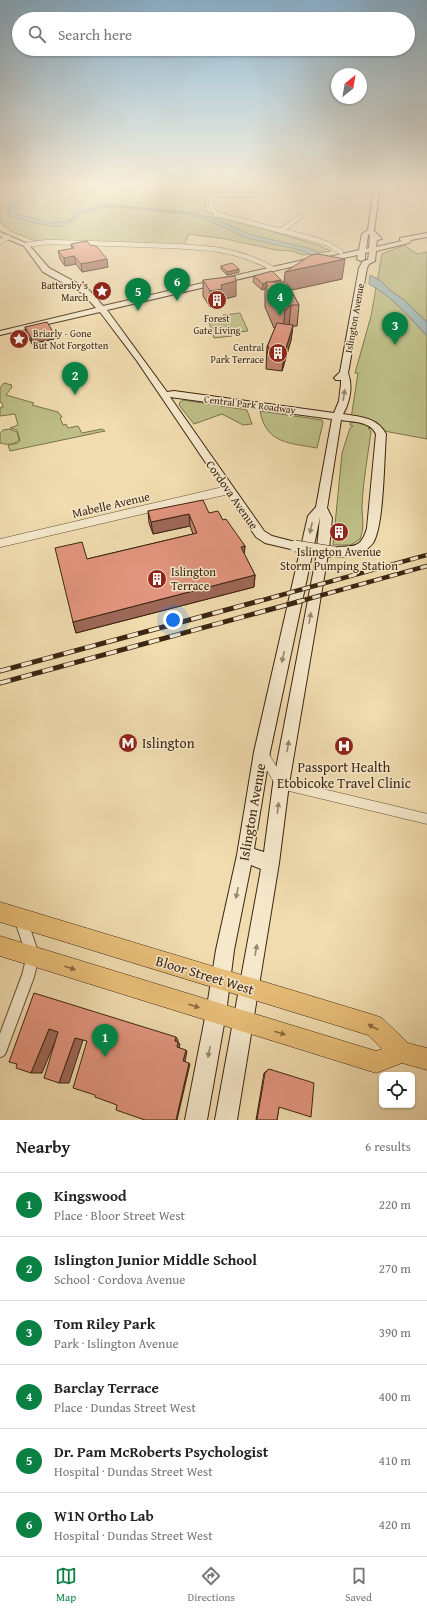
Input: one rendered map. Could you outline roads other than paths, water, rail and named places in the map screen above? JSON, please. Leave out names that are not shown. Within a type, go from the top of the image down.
[{"type":"main road","points":[[11,238],[26,245]]},
{"type":"main road","name":"Islington Avenue","points":[[196,1120],[216,1013],[224,950],[245,855],[262,752],[314,516],[321,508],[337,416],[342,410],[347,379],[344,373],[364,266],[361,260],[364,238]]},
{"type":"main road","name":"Islington Avenue","points":[[364,266],[371,261],[372,238]]},
{"type":"main road","points":[[379,238],[390,241]]},
{"type":"main road","points":[[312,260],[320,261],[336,258],[390,241],[412,238]]},
{"type":"main road","points":[[372,247],[407,242],[409,239]]},
{"type":"main road","name":"Cordova Avenue","points":[[26,245],[48,271],[85,291],[102,310],[140,360],[228,490],[260,534],[268,540],[295,546],[342,553],[360,549],[370,538],[373,528],[380,432],[374,425],[362,420],[337,416]]},
{"type":"main road","points":[[0,333],[341,252],[362,250]]},
{"type":"main road","points":[[336,258],[351,260],[364,266]]},
{"type":"main road","name":"Central Park Roadway","points":[[163,395],[174,394],[337,416]]},
{"type":"main road","name":"Islington Avenue","points":[[226,1120],[271,863],[281,784],[322,558],[326,518],[321,508]]},
{"type":"main road","points":[[245,855],[271,863]]},
{"type":"main road","name":"Bloor Street West","points":[[0,912],[374,1026],[402,1052],[427,1059]]},
{"type":"main road","points":[[0,946],[376,1062],[402,1052]]},
{"type":"street","points":[[309,238],[324,242],[341,252]]},
{"type":"street","points":[[26,245],[48,242],[210,248],[231,251],[254,258],[273,269]]},
{"type":"street","name":"Mabelle Avenue","points":[[0,543],[228,490]]},
{"type":"street","points":[[262,752],[281,784],[427,819]]},
{"type":"street","points":[[0,1051],[28,976],[33,956],[20,919]]},
{"type":"water","points":[[248,238],[265,238],[308,248],[320,253],[312,255],[300,250]]},
{"type":"water","points":[[370,275],[380,280],[427,322],[427,336],[393,301],[369,284]]},
{"type":"railway","points":[[256,602],[427,555]]},
{"type":"railway","points":[[297,602],[427,566]]},
{"type":"railway","points":[[0,671],[259,601]]},
{"type":"railway","points":[[0,683],[301,601]]},
{"type":"place","name":"Battersby’s March","points":[[102,291]]},
{"type":"place","name":"Forest Gate Living","points":[[217,300]]},
{"type":"place","name":"W1N Ortho Lab","points":[[177,301]]},
{"type":"place","name":"Dr. Pam McRoberts Psychologist","points":[[138,311]]},
{"type":"place","name":"Barclay Terrace","points":[[280,316]]},
{"type":"place","name":"Briarly - Gone But Not Forgotten","points":[[19,339]]},
{"type":"place","name":"Tom Riley Park","points":[[395,345]]},
{"type":"place","name":"Central Park Terrace","points":[[278,353]]},
{"type":"place","name":"Islington Junior Middle School","points":[[75,395]]},
{"type":"place","name":"Islington Avenue Storm Pumping Station","points":[[339,532]]},
{"type":"place","name":"Islington Terrace","points":[[157,579]]},
{"type":"place","name":"Islington","points":[[128,743]]},
{"type":"place","name":"Passport Health Etobicoke Travel Clinic","points":[[344,746]]},
{"type":"place","name":"Kingswood","points":[[105,1057]]}]
